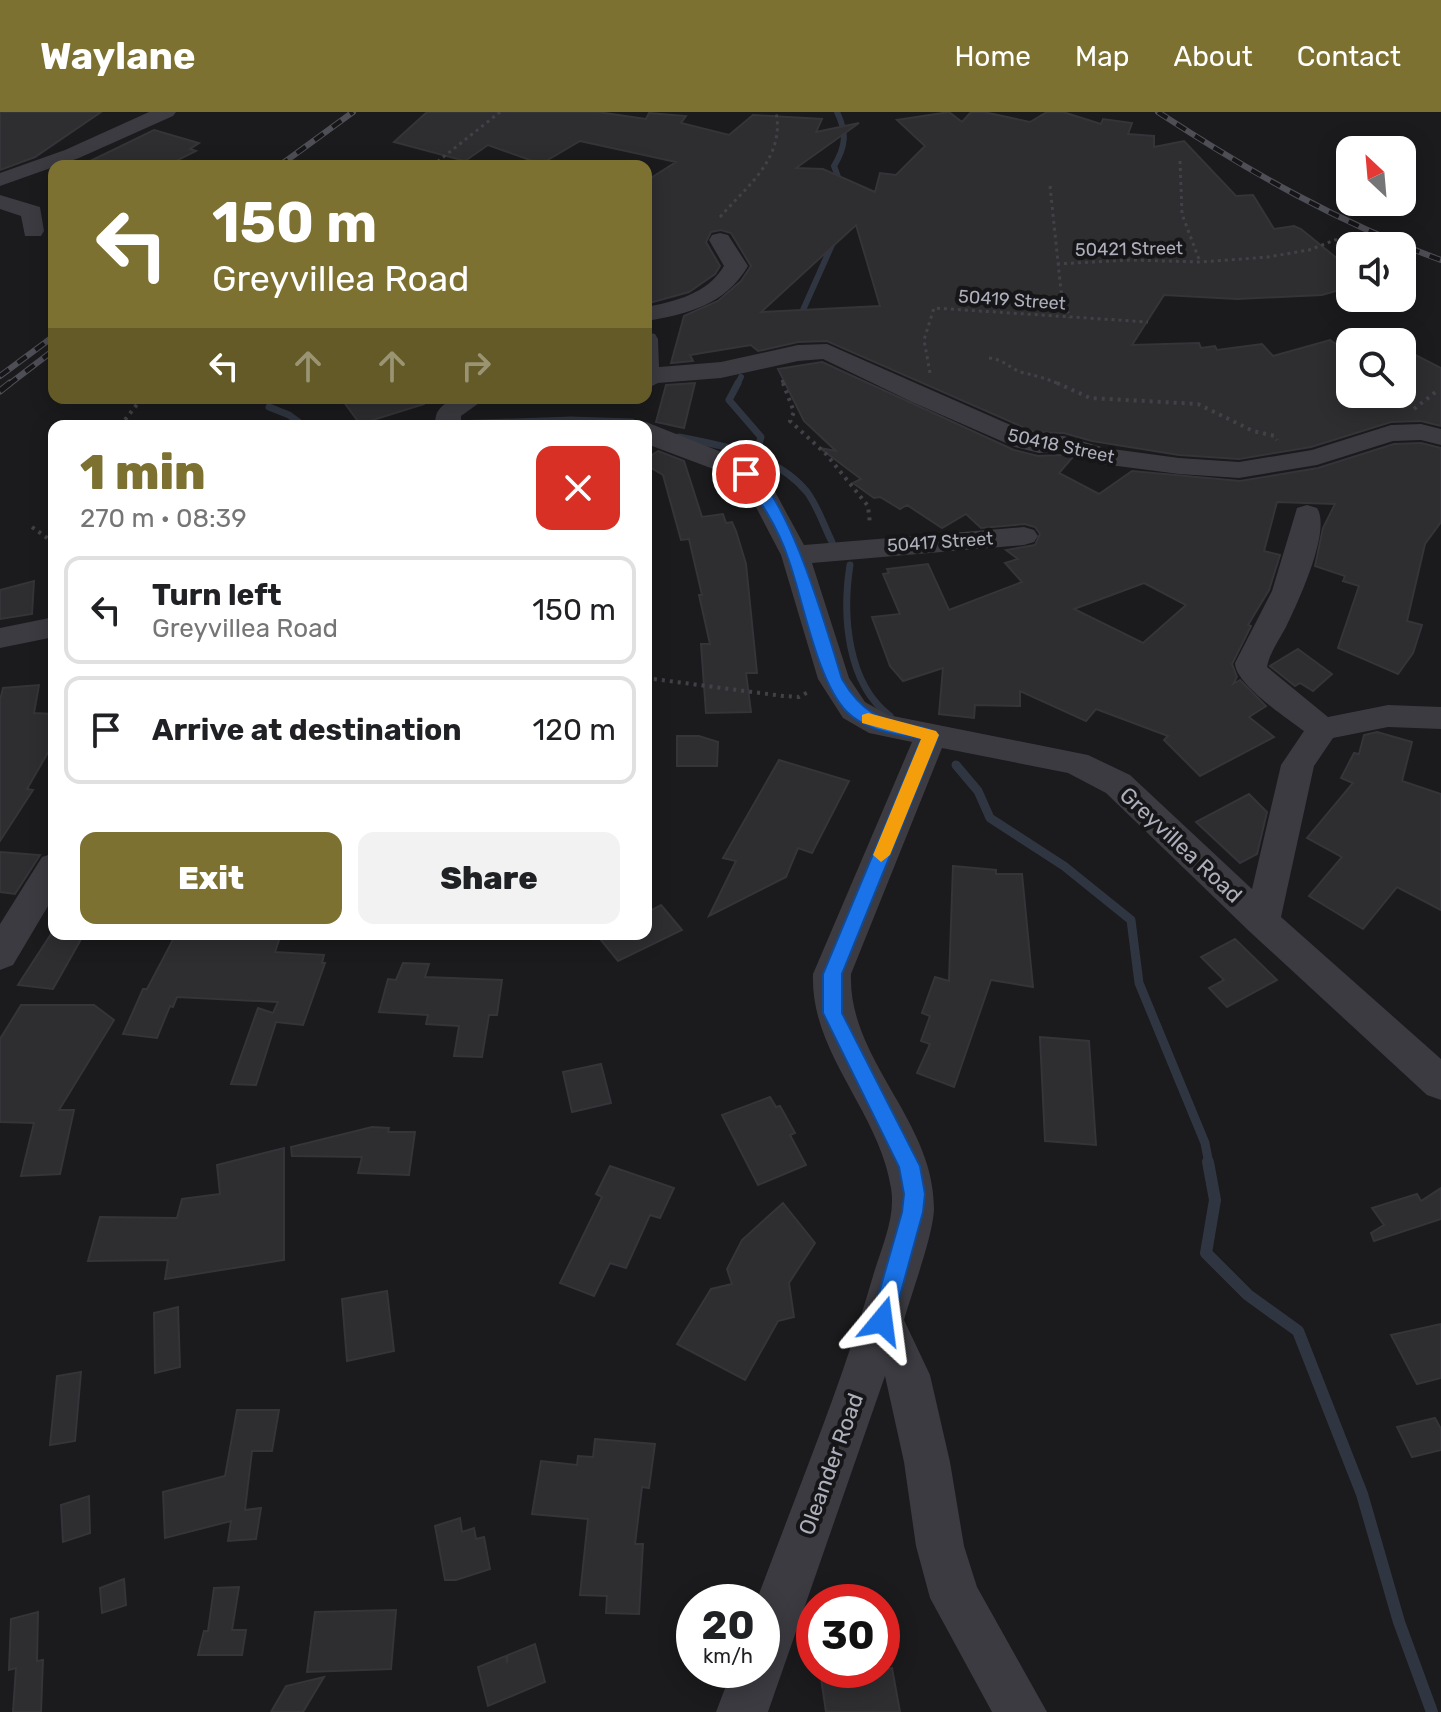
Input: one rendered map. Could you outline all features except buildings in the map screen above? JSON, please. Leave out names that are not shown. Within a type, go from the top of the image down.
[{"type":"street","points":[[55,160],[166,112]]},
{"type":"street","points":[[0,180],[48,163]]},
{"type":"street","points":[[0,202],[32,212],[33,231]]},
{"type":"street","points":[[652,313],[692,304],[717,291],[736,266],[720,240]]},
{"type":"street","name":"50418 Street","points":[[652,383],[827,351],[921,397],[1024,441],[1039,445],[1064,444],[1102,456],[1210,470],[1286,464],[1391,433],[1421,432],[1441,437]]},
{"type":"street","points":[[448,420],[448,413],[463,404]]},
{"type":"street","name":"Greyvillea Road","points":[[652,434],[661,440],[734,467],[757,483],[795,555],[834,679],[854,710],[880,725],[1058,759],[1093,769],[1118,784],[1262,921],[1441,1083]]},
{"type":"street","points":[[1307,514],[1303,540],[1279,611],[1251,663],[1251,670],[1322,729]]},
{"type":"street","name":"50417 Street","points":[[795,555],[1024,536]]},
{"type":"street","points":[[0,638],[48,628]]},
{"type":"street","points":[[1262,921],[1298,765],[1322,729],[1388,716],[1441,718]]},
{"type":"street","name":"Oleander Road","points":[[780,1605],[882,1321],[913,1212],[914,1194],[909,1166],[833,1013],[832,974],[931,735]]},
{"type":"street","points":[[0,955],[11,925],[48,874]]},
{"type":"street","points":[[882,1321],[907,1375],[927,1462],[940,1546],[955,1598],[1021,1712]]},
{"type":"street","points":[[742,1712],[751,1688]]},
{"type":"path","points":[[440,160],[500,112]]},
{"type":"path","points":[[720,240],[712,227],[772,159],[779,121],[776,112]]},
{"type":"path","name":"50421 Street","points":[[1180,161],[1177,194],[1181,217],[1200,262]]},
{"type":"path","points":[[1050,186],[1061,291],[1070,318]]},
{"type":"path","name":"50421 Street","points":[[1057,264],[1130,260],[1200,262],[1268,257],[1309,250],[1336,240]]},
{"type":"path","name":"50419 Street","points":[[921,397],[920,392],[937,389],[923,354],[924,333],[934,308],[1148,322]]},
{"type":"path","points":[[989,358],[1001,359],[1023,373],[1034,373],[1090,398],[1198,404],[1253,431],[1275,436],[1288,460],[1286,464]]},
{"type":"path","name":"50417 Street","points":[[775,360],[794,412],[790,421],[826,454],[868,506],[871,530],[855,549]]},
{"type":"path","points":[[125,420],[137,404]]},
{"type":"path","points":[[32,527],[48,539]]},
{"type":"path","points":[[652,679],[799,697],[834,679]]},
{"type":"waterway","points":[[837,112],[844,139],[834,166],[841,185]]},
{"type":"waterway","points":[[799,319],[835,238]]},
{"type":"waterway","points":[[738,383],[741,377]]},
{"type":"waterway","points":[[738,383],[729,400],[761,437],[756,454]]},
{"type":"waterway","points":[[269,407],[296,420]]},
{"type":"waterway","points":[[679,437],[748,454],[780,469],[807,492],[832,542]]},
{"type":"waterway","points":[[850,565],[848,626],[856,667],[864,686],[890,716]]},
{"type":"waterway","points":[[956,765],[978,791],[990,818],[1064,866],[1131,920],[1139,983],[1205,1143],[1209,1164]]},
{"type":"waterway","points":[[1208,1162],[1215,1200],[1206,1253],[1248,1295],[1298,1331],[1362,1494],[1399,1622],[1432,1712]]},
{"type":"railway","points":[[287,160],[353,112]]},
{"type":"railway","points":[[1158,112],[1295,194],[1366,230],[1441,260]]},
{"type":"railway","points":[[0,376],[48,340]]},
{"type":"railway","points":[[8,385],[48,355]]},
{"type":"railway","points":[[0,391],[10,383]]},
{"type":"slow traffic","points":[[868,719],[880,725],[931,735],[881,855]]},
{"type":"route","points":[[746,474],[757,483],[795,555],[834,679],[846,699],[854,710],[880,725],[931,735],[832,974],[833,1013],[909,1166],[914,1194],[913,1212],[882,1321]]}]
